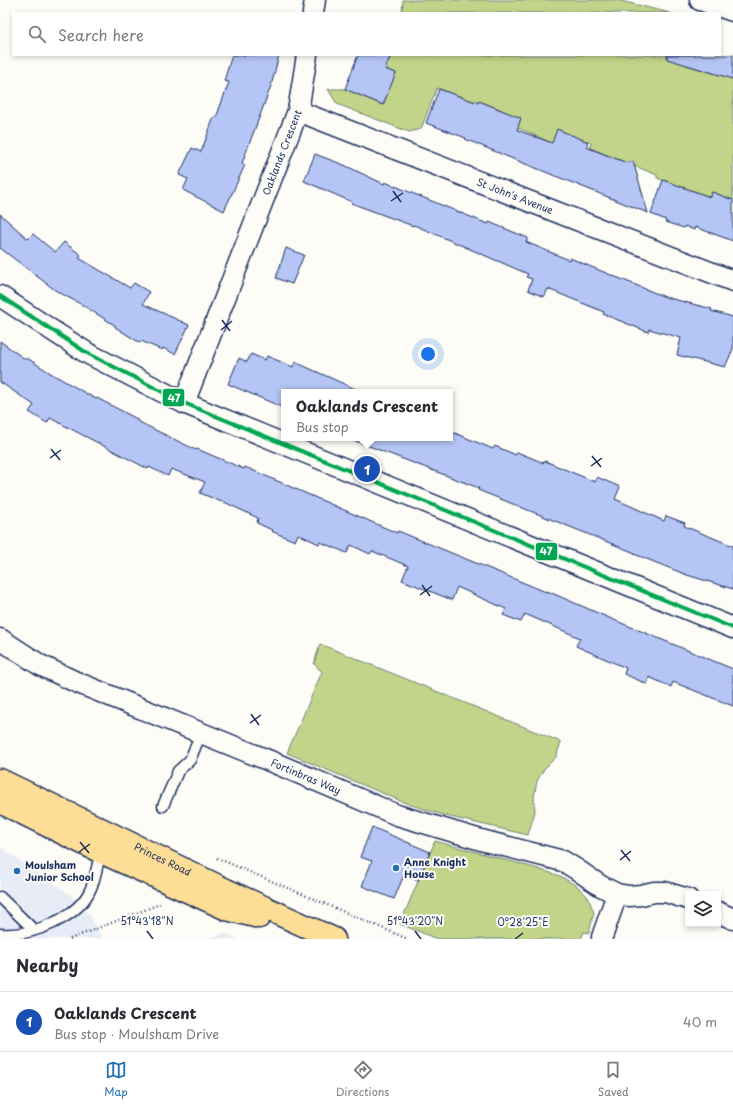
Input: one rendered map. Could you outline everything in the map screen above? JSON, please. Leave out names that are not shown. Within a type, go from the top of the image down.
[{"type":"main road","name":"Princes Road","points":[[0,780],[226,890],[330,937]]},
{"type":"main road","name":"Princes Road","points":[[0,802],[101,852],[227,908],[330,937]]},
{"type":"street","points":[[313,12],[315,0]]},
{"type":"street","points":[[700,0],[733,11]]},
{"type":"street","name":"Oaklands Crescent","points":[[184,403],[298,111],[308,56]]},
{"type":"street","name":"St John's Avenue","points":[[298,111],[733,280]]},
{"type":"street","points":[[0,296],[53,332],[88,353],[184,403],[733,628]]},
{"type":"street","name":"Fortinbras Way","points":[[1,641],[40,665],[76,682],[397,815],[563,862],[601,886],[617,894],[629,896],[654,892],[665,892],[685,898]]},
{"type":"street","points":[[602,937],[617,894]]},
{"type":"street","points":[[721,913],[733,919]]},
{"type":"lane","points":[[163,806],[178,771],[190,760],[201,733]]},
{"type":"lane","points":[[0,934],[34,930],[61,920],[80,906],[91,888],[101,852]]},
{"type":"lane","points":[[0,897],[34,930]]},
{"type":"path","points":[[70,939],[163,903]]},
{"type":"shaded area","name":"Moulsham Junior School","points":[[0,847],[70,894],[89,914],[102,939],[0,939]]},
{"type":"shaded area","points":[[225,933],[238,939],[207,939]]},
{"type":"green space","points":[[403,0],[617,0],[666,12],[402,12]]},
{"type":"green space","points":[[391,56],[689,56],[686,65],[733,79],[733,200],[712,192],[710,197],[657,178],[657,175],[590,148],[591,143],[578,138],[552,143],[496,118],[500,109],[475,100],[474,102],[437,88],[421,129],[409,132],[337,104],[328,89],[345,89],[383,105],[395,73],[385,69]]},
{"type":"green space","points":[[320,644],[561,742],[556,757],[544,769],[537,781],[534,797],[535,811],[528,835],[446,816],[408,804],[287,753],[322,672],[314,664]]},
{"type":"green space","points":[[435,841],[532,867],[560,876],[577,886],[588,897],[594,913],[589,933],[584,932],[581,939],[437,939],[400,924]]},
{"type":"building","points":[[733,55],[733,79],[667,59],[667,56]]},
{"type":"building","points":[[232,56],[279,56],[271,86],[242,163],[245,165],[224,211],[183,190],[188,179],[179,175],[192,148],[201,152],[214,117],[216,118],[229,82],[224,81]]},
{"type":"building","points":[[358,56],[391,56],[385,69],[396,73],[383,105],[345,89]]},
{"type":"building","points":[[439,89],[478,103],[479,101],[521,118],[517,130],[552,143],[557,129],[588,142],[586,147],[627,163],[633,161],[648,213],[426,123]]},
{"type":"building","points":[[315,154],[344,165],[384,184],[385,182],[488,224],[489,222],[528,238],[526,242],[569,260],[570,258],[665,297],[712,309],[711,311],[733,317],[733,349],[725,367],[677,355],[681,338],[649,329],[648,332],[603,314],[604,312],[548,289],[544,297],[528,290],[532,279],[526,277],[528,274],[414,225],[413,226],[351,203],[352,202],[304,181]]},
{"type":"building","points":[[663,180],[710,197],[712,192],[733,200],[733,241],[695,227],[694,230],[685,226],[684,228],[665,222],[666,220],[651,214]]},
{"type":"building","points":[[0,214],[28,239],[33,234],[55,252],[64,242],[81,255],[79,258],[130,288],[134,283],[149,292],[143,304],[189,325],[175,354],[163,348],[162,350],[141,341],[140,343],[84,306],[55,290],[0,248]]},
{"type":"building","points":[[286,248],[304,255],[292,284],[276,278]]},
{"type":"building","points":[[0,341],[26,360],[27,358],[96,399],[97,398],[137,419],[137,421],[196,450],[197,449],[244,469],[245,467],[397,533],[398,531],[546,592],[547,591],[733,669],[733,706],[673,682],[671,687],[649,677],[647,684],[624,674],[626,668],[576,646],[580,638],[525,614],[521,622],[503,615],[506,609],[457,587],[452,600],[402,580],[408,566],[372,551],[370,554],[351,545],[347,553],[320,542],[319,544],[298,534],[295,541],[271,531],[272,530],[257,523],[258,518],[222,501],[200,493],[205,482],[171,469],[168,476],[149,467],[148,469],[50,418],[47,423],[29,412],[34,405],[0,382]]},
{"type":"building","points":[[251,354],[265,360],[267,356],[293,367],[295,362],[355,389],[281,389],[281,407],[228,384],[239,358],[247,362]]},
{"type":"building","points":[[453,432],[493,449],[495,446],[516,455],[517,452],[544,463],[545,461],[595,482],[597,477],[620,487],[615,499],[664,521],[666,516],[685,523],[684,526],[733,546],[733,589],[687,575],[634,554],[635,553],[478,490],[479,488],[356,441],[453,441]]},
{"type":"building","name":"Anne Knight House","points":[[372,827],[430,852],[418,881],[404,875],[394,899],[362,886],[372,861],[360,857]]},
{"type":"transit line","name":"47","points":[[0,296],[87,353],[184,403],[733,628]]},
{"type":"place","name":"Oaklands Crescent","points":[[367,469]]},
{"type":"place","name":"Anne Knight House","points":[[396,868]]},
{"type":"place","name":"Moulsham Junior School","points":[[17,871]]}]
